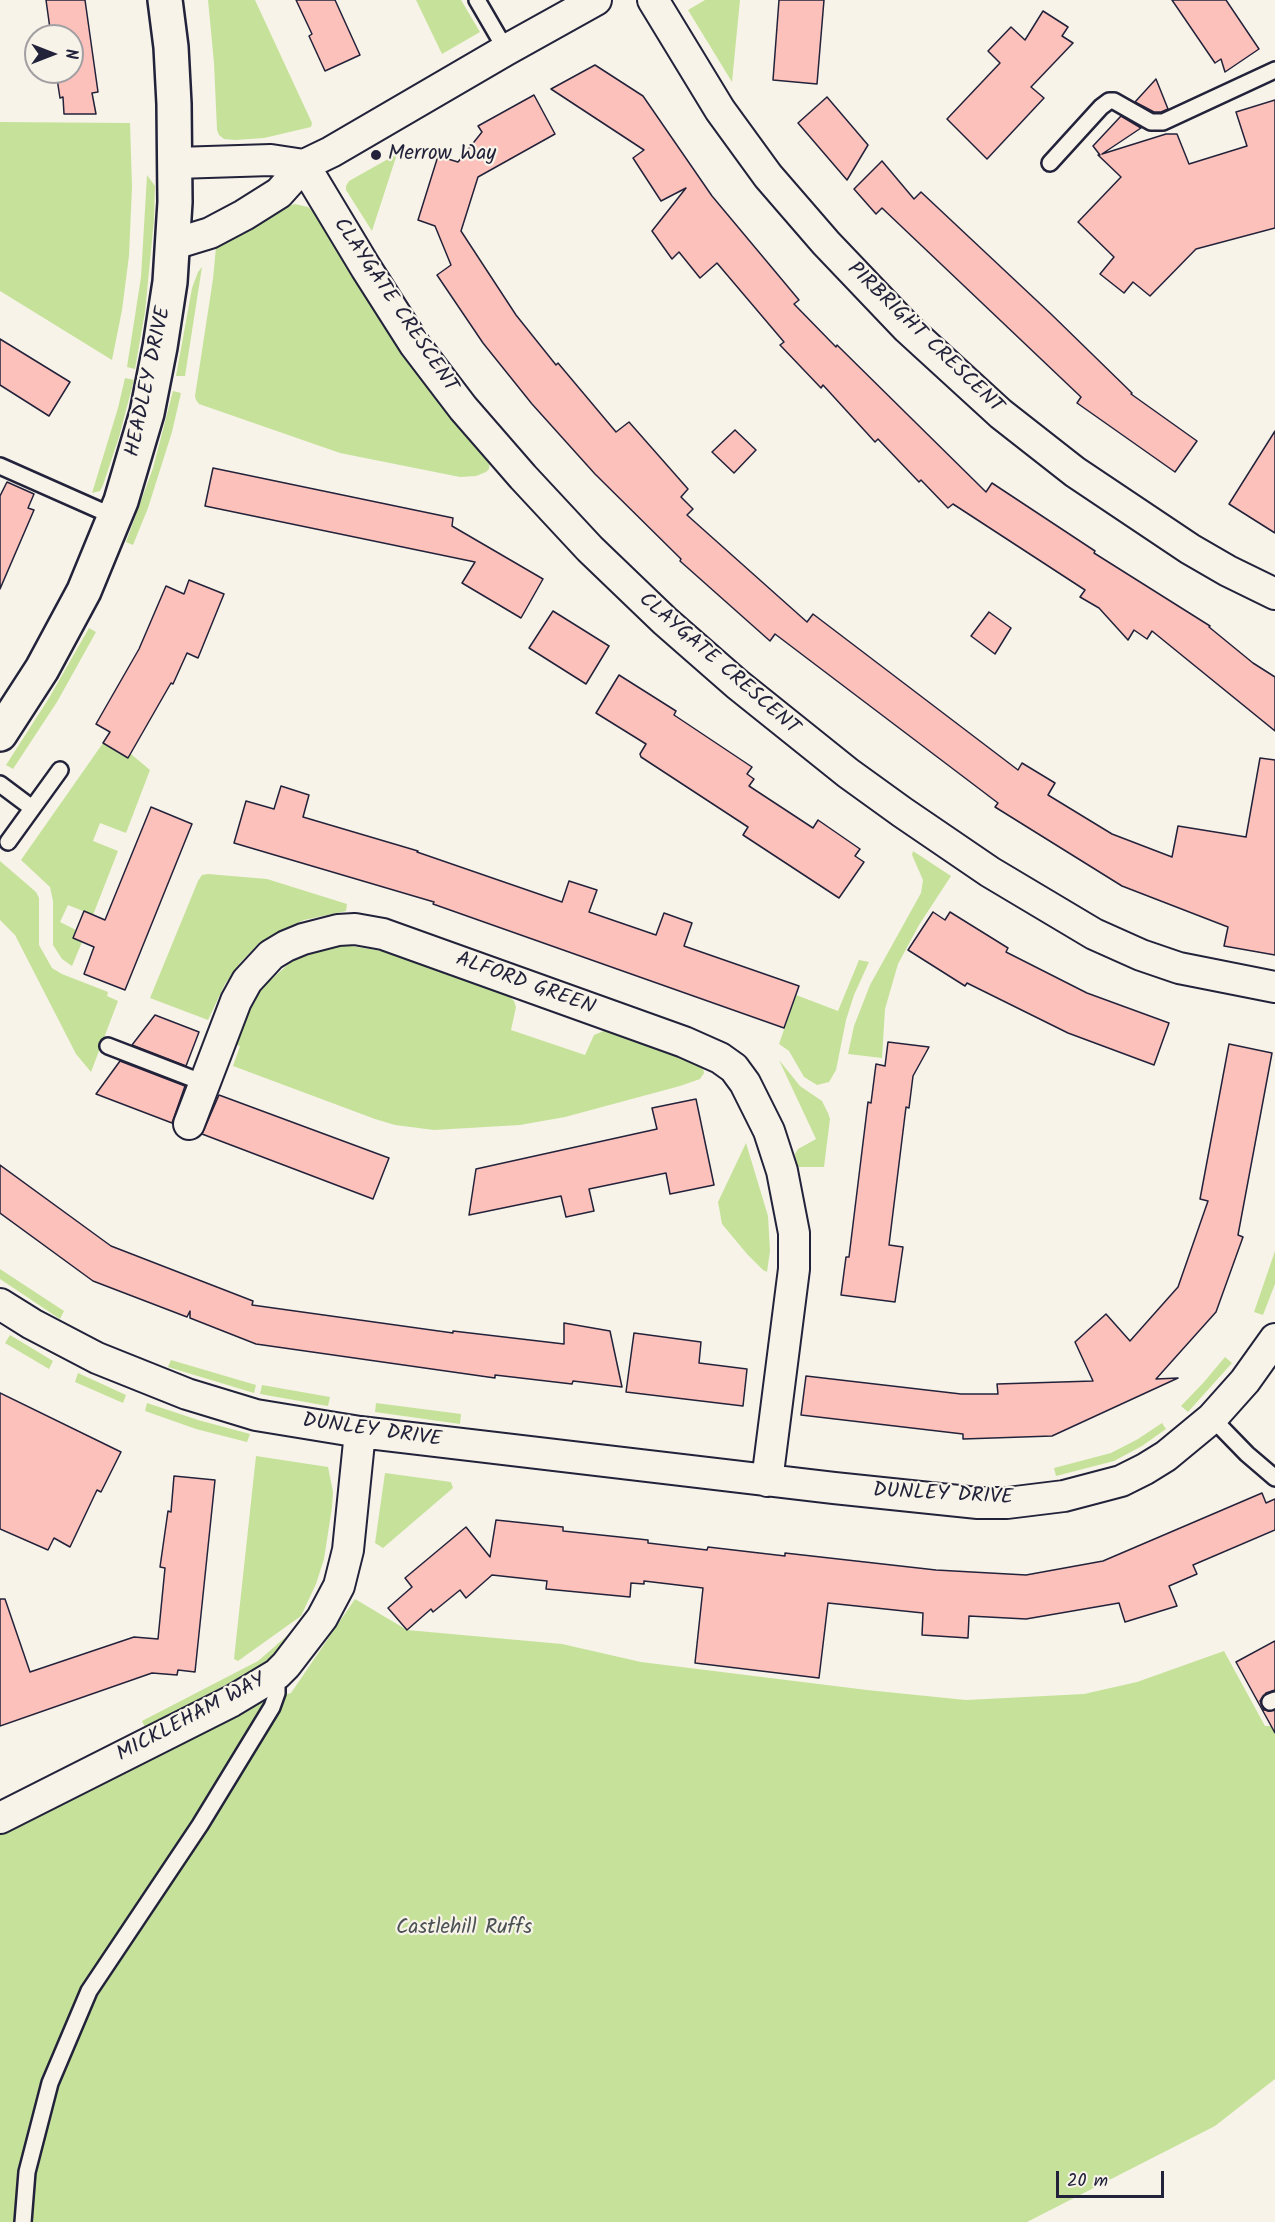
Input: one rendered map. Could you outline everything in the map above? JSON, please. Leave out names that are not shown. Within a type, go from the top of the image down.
[{"type":"street","name":"HEADLEY DRIVE","points":[[0,734],[27,694],[69,621],[115,517],[137,450],[155,378],[174,244],[176,163],[171,47],[165,0]]},
{"type":"street","points":[[174,244],[210,233],[244,215],[279,193],[304,165],[331,152],[596,0]]},
{"type":"street","name":"PIRBRIGHT CRESCENT","points":[[652,0],[720,110],[768,176],[826,243],[907,328],[1001,414],[1075,472],[1190,549],[1275,594]]},
{"type":"street","points":[[176,163],[271,160],[304,165]]},
{"type":"street","name":"CLAYGATE CRESCENT","points":[[304,165],[415,345],[463,408],[590,549],[665,621],[736,684],[848,773],[902,812],[999,878],[1094,934],[1144,956],[1179,968],[1275,987]]},
{"type":"street","name":"ALFORD GREEN","points":[[189,1124],[236,1001],[247,981],[271,955],[303,939],[338,930],[369,931],[397,939],[684,1042],[708,1052],[734,1068],[761,1113],[782,1171],[794,1233],[795,1252],[791,1288],[766,1480]]},
{"type":"street","name":"DUNLEY DRIVE","points":[[0,1304],[32,1324],[97,1358],[187,1394],[256,1415],[360,1432],[766,1480],[948,1501],[1007,1503],[1082,1492],[1121,1480],[1166,1456],[1212,1418],[1245,1381],[1275,1339]]},
{"type":"street","name":"MICKLEHAM WAY","points":[[0,1818],[232,1701],[277,1674],[298,1652],[332,1602],[339,1586],[348,1550],[360,1432]]},
{"type":"lane","points":[[477,0],[506,50]]},
{"type":"lane","points":[[1050,163],[1109,101],[1114,101],[1151,122],[1163,122],[1275,70]]},
{"type":"lane","points":[[0,466],[115,517]]},
{"type":"lane","points":[[9,842],[60,770]]},
{"type":"lane","points":[[0,784],[33,808]]},
{"type":"lane","points":[[108,1046],[204,1083]]},
{"type":"lane","points":[[1212,1418],[1247,1454],[1275,1478]]},
{"type":"lane","points":[[23,2222],[27,2172],[50,2083],[89,1991],[200,1825],[272,1707],[277,1693],[277,1674]]},
{"type":"green space","points":[[208,0],[255,0],[312,123],[311,127],[264,138],[235,140],[224,139],[219,135]]},
{"type":"green space","points":[[416,0],[461,0],[480,32],[442,54]]},
{"type":"green space","points":[[705,0],[740,0],[732,82],[688,10]]},
{"type":"green space","points":[[0,122],[130,123],[132,187],[129,256],[122,310],[112,360],[0,291]]},
{"type":"green space","points":[[397,154],[372,231],[346,190],[346,186],[349,181]]},
{"type":"green space","points":[[147,175],[155,186],[154,220],[145,312],[135,369],[127,367],[141,277]]},
{"type":"green space","points":[[295,204],[308,207],[314,212],[490,460],[489,469],[486,472],[476,476],[460,477],[340,453],[199,404],[196,400],[216,247]]},
{"type":"green space","points":[[202,267],[185,376],[176,376],[192,288]]},
{"type":"green space","points":[[125,378],[134,380],[119,437],[103,485],[100,491],[92,493],[118,408]]},
{"type":"green space","points":[[173,391],[181,393],[172,432],[148,508],[133,545],[126,542],[153,468]]},
{"type":"green space","points":[[89,628],[96,632],[57,702],[13,769],[6,765],[49,698]]},
{"type":"green space","points":[[103,743],[122,755],[125,749],[150,770],[126,833],[100,823],[93,841],[118,851],[93,915],[68,905],[60,922],[76,930],[73,938],[82,942],[72,966],[62,959],[53,945],[53,901],[50,887],[21,860]]},
{"type":"green space","points":[[913,851],[951,876],[919,925],[898,964],[885,1009],[882,1058],[848,1054],[854,1026],[870,985],[921,893],[923,880],[912,855]]},
{"type":"green space","points":[[0,861],[36,892],[39,898],[39,945],[52,968],[108,992],[107,996],[118,1001],[91,1072],[76,1054],[15,935],[0,920]]},
{"type":"green space","points":[[202,875],[267,879],[347,904],[346,911],[304,920],[258,944],[225,984],[208,1020],[150,998],[198,881]]},
{"type":"green space","points":[[344,945],[382,951],[510,997],[516,1007],[511,1030],[585,1055],[594,1035],[606,1030],[691,1061],[703,1067],[704,1073],[700,1079],[680,1086],[565,1117],[520,1125],[434,1130],[395,1125],[375,1119],[233,1066],[240,1046],[231,1043],[249,1005],[260,989],[291,962],[328,947]]},
{"type":"green space","points":[[859,960],[869,962],[846,1020],[836,1070],[829,1082],[817,1085],[804,1077],[789,1051],[779,1044],[796,995],[838,1011]]},
{"type":"green space","points":[[779,1060],[800,1086],[822,1101],[828,1113],[830,1119],[824,1167],[796,1167],[795,1154],[798,1149],[816,1139]]},
{"type":"green space","points":[[746,1143],[768,1216],[770,1251],[767,1272],[747,1254],[722,1224],[718,1202]]},
{"type":"green space","points":[[1275,1251],[1275,1284],[1263,1315],[1254,1312]]},
{"type":"green space","points":[[0,1269],[64,1311],[60,1319],[0,1279]]},
{"type":"green space","points":[[10,1335],[53,1361],[49,1369],[5,1343]]},
{"type":"green space","points":[[1225,1357],[1232,1363],[1188,1412],[1181,1406]]},
{"type":"green space","points":[[171,1360],[256,1385],[254,1393],[168,1367]]},
{"type":"green space","points":[[78,1373],[126,1395],[123,1403],[75,1382]]},
{"type":"green space","points":[[262,1385],[330,1397],[328,1406],[260,1394]]},
{"type":"green space","points":[[147,1403],[250,1434],[247,1442],[196,1429],[145,1411]]},
{"type":"green space","points":[[376,1403],[461,1414],[460,1424],[375,1412]]},
{"type":"green space","points":[[1162,1423],[1166,1429],[1142,1446],[1114,1461],[1056,1476],[1054,1468],[1111,1453]]},
{"type":"green space","points":[[256,1456],[328,1467],[333,1492],[332,1507],[324,1559],[316,1584],[301,1616],[238,1661],[234,1659]]},
{"type":"green space","points":[[385,1473],[451,1482],[453,1488],[383,1548],[375,1543]]},
{"type":"green space","name":"Castlehill Ruffs","points":[[355,1599],[407,1630],[562,1644],[641,1662],[966,1700],[1084,1694],[1137,1682],[1224,1651],[1265,1726],[1275,1726],[1275,2079],[1215,2126],[1027,2222],[0,2222],[0,1834],[252,1705],[291,1693]]},
{"type":"green space","points":[[288,1635],[289,1637],[274,1657],[264,1665],[145,1727],[142,1721],[258,1661]]},
{"type":"building","points":[[46,0],[85,0],[98,92],[92,93],[96,114],[64,114],[63,97],[60,98],[58,84],[84,84],[84,24],[49,24]]},
{"type":"building","points":[[296,0],[335,0],[360,55],[325,71],[309,36],[312,34]]},
{"type":"building","points":[[779,0],[824,0],[817,84],[773,80]]},
{"type":"building","points":[[1172,0],[1226,0],[1259,49],[1225,72],[1221,59],[1215,63]]},
{"type":"building","points":[[1043,11],[1068,27],[1062,36],[1073,43],[1031,87],[1044,98],[987,159],[947,119],[1000,63],[988,51],[1011,27],[1025,40]]},
{"type":"building","points":[[595,65],[643,96],[712,196],[799,300],[794,304],[986,492],[992,483],[1095,551],[1094,553],[1210,626],[1253,663],[1275,677],[1275,731],[1152,631],[1147,639],[1134,630],[1128,640],[1099,608],[1080,597],[1085,590],[953,504],[948,508],[921,480],[919,482],[878,439],[875,442],[823,385],[821,388],[780,345],[784,342],[717,263],[700,278],[679,252],[672,259],[652,231],[686,188],[661,201],[633,158],[644,150],[551,89]]},
{"type":"building","points":[[1156,79],[1168,109],[1161,112],[1154,112],[1135,102]]},
{"type":"building","points":[[534,95],[555,134],[478,177],[461,231],[516,315],[556,365],[558,363],[616,432],[629,422],[688,489],[681,497],[693,509],[687,515],[807,622],[813,614],[1018,770],[1022,763],[1055,783],[1048,795],[1112,834],[1172,857],[1178,826],[1246,837],[1260,758],[1275,760],[1275,955],[1224,946],[1228,927],[1122,886],[995,807],[998,803],[775,634],[770,641],[680,561],[681,559],[595,474],[532,404],[483,343],[437,275],[451,265],[435,226],[418,220],[438,156],[458,162],[482,132],[478,126]]},
{"type":"building","points":[[827,97],[868,145],[847,180],[798,123]]},
{"type":"building","points":[[1275,100],[1275,228],[1196,249],[1150,296],[1133,282],[1124,293],[1100,274],[1114,257],[1078,222],[1121,177],[1098,155],[1100,155],[1093,146],[1121,116],[1141,128],[1102,154],[1166,134],[1177,134],[1189,164],[1247,146],[1236,112]]},
{"type":"building","points":[[882,161],[914,199],[921,192],[1051,314],[1131,394],[1197,441],[1175,472],[1077,403],[1081,397],[882,208],[876,214],[854,189]]},
{"type":"building","points":[[0,339],[70,382],[49,416],[0,385]]},
{"type":"building","points":[[735,430],[756,450],[734,473],[712,452]]},
{"type":"building","points":[[1275,431],[1275,533],[1229,504]]},
{"type":"building","points":[[213,468],[453,518],[452,526],[543,579],[521,618],[462,583],[475,562],[205,506]]},
{"type":"building","points":[[7,482],[34,494],[28,508],[34,510],[0,589],[0,496]]},
{"type":"building","points":[[189,580],[224,594],[198,658],[187,653],[173,684],[171,683],[128,758],[103,743],[110,732],[96,724],[139,649],[166,586],[184,594]]},
{"type":"building","points":[[553,611],[609,646],[586,684],[529,648]]},
{"type":"building","points":[[989,612],[1011,628],[995,654],[971,636]]},
{"type":"building","points":[[619,675],[676,711],[674,715],[752,767],[747,774],[754,779],[749,786],[813,828],[818,820],[860,849],[855,856],[864,862],[839,898],[743,835],[748,827],[641,757],[640,754],[646,744],[596,713]]},
{"type":"building","points":[[281,786],[309,795],[303,817],[418,851],[562,902],[569,881],[597,890],[589,912],[656,935],[664,913],[692,923],[684,946],[799,986],[784,1028],[433,904],[434,902],[234,843],[246,801],[274,809]]},
{"type":"building","points":[[151,807],[192,824],[125,990],[84,974],[94,947],[73,938],[84,911],[105,920]]},
{"type":"building","points":[[933,912],[945,920],[950,912],[1008,948],[1006,952],[1087,993],[1169,1023],[1154,1065],[1068,1033],[967,983],[965,986],[908,950]]},
{"type":"building","points":[[155,1015],[199,1032],[186,1066],[132,1045]]},
{"type":"building","points":[[888,1042],[929,1047],[913,1076],[909,1108],[906,1107],[889,1245],[903,1247],[895,1302],[841,1295],[846,1257],[849,1257],[868,1102],[871,1103],[876,1064],[885,1066]]},
{"type":"building","points":[[1229,1044],[1272,1053],[1238,1235],[1243,1237],[1216,1312],[1156,1379],[1178,1378],[1052,1436],[963,1439],[963,1434],[801,1415],[806,1376],[961,1394],[998,1394],[997,1384],[1093,1381],[1075,1342],[1106,1314],[1130,1341],[1178,1287],[1208,1201],[1200,1199]]},
{"type":"building","points":[[120,1061],[185,1086],[172,1123],[96,1094]]},
{"type":"building","points":[[219,1095],[389,1158],[373,1199],[202,1134]]},
{"type":"building","points":[[696,1099],[714,1185],[670,1194],[666,1173],[589,1189],[594,1211],[566,1217],[561,1196],[469,1215],[476,1169],[657,1129],[652,1108]]},
{"type":"building","points":[[0,1165],[111,1246],[253,1301],[252,1305],[453,1333],[453,1331],[564,1344],[564,1323],[610,1331],[622,1387],[495,1375],[495,1378],[256,1344],[190,1318],[190,1311],[187,1317],[93,1281],[0,1213]]},
{"type":"building","points":[[634,1333],[701,1342],[699,1363],[747,1369],[743,1406],[626,1392]]},
{"type":"building","points":[[0,1393],[121,1452],[101,1492],[97,1490],[70,1547],[54,1538],[48,1550],[0,1529]]},
{"type":"building","points":[[174,1476],[215,1480],[195,1672],[178,1670],[177,1675],[152,1673],[0,1726],[0,1599],[5,1599],[30,1672],[134,1637],[158,1639],[165,1568],[160,1567],[168,1511],[171,1512]]},
{"type":"building","points":[[1262,1493],[1266,1503],[1275,1499],[1275,1530],[1193,1565],[1197,1574],[1169,1586],[1177,1606],[1125,1622],[1119,1603],[1026,1619],[969,1616],[968,1638],[922,1635],[923,1613],[828,1603],[819,1678],[695,1663],[703,1588],[644,1581],[644,1584],[631,1583],[630,1597],[546,1589],[547,1581],[492,1575],[466,1598],[460,1590],[433,1612],[431,1609],[407,1630],[388,1608],[412,1587],[405,1578],[466,1527],[490,1557],[496,1520],[563,1527],[563,1531],[648,1540],[648,1543],[707,1550],[708,1547],[785,1556],[785,1553],[936,1570],[1026,1575],[1103,1561]]},
{"type":"building","points":[[1275,1641],[1275,1690],[1266,1693],[1260,1701],[1264,1710],[1275,1710],[1275,1733],[1236,1662]]},
{"type":"place","name":"Merrow Way","points":[[376,155]]}]
